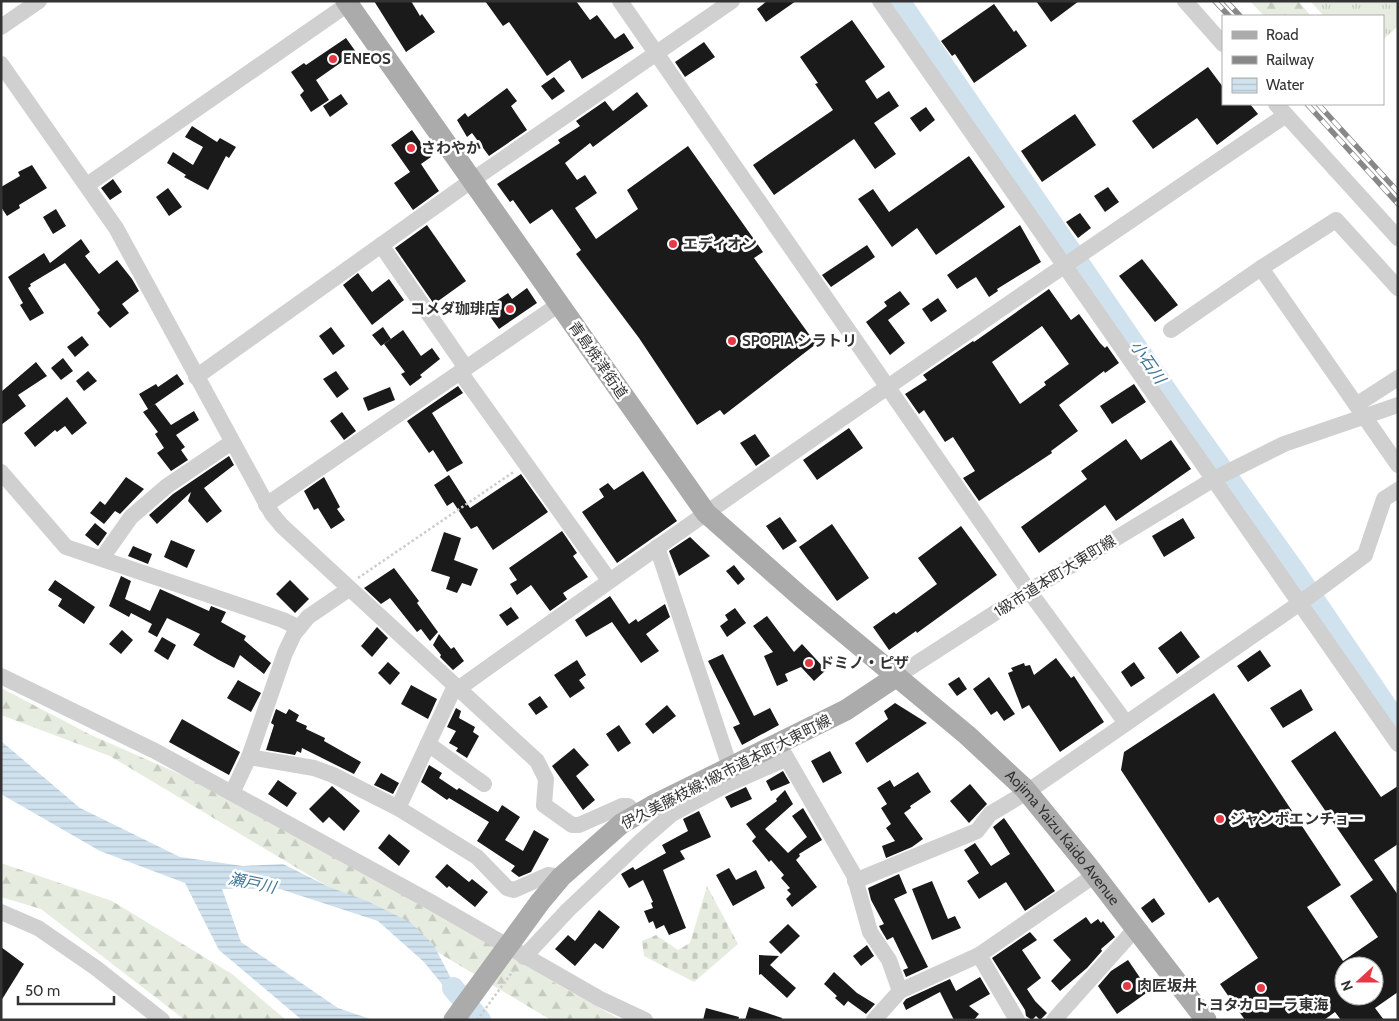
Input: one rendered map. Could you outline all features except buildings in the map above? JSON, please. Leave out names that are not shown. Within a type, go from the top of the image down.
[{"type":"main road","name":"青島焼津街道","points":[[347,3],[471,182],[706,513],[801,597],[897,676]]},
{"type":"main road","name":"伊久美藤枝線;1級市道本町大東町線","points":[[454,1020],[514,955],[561,877],[621,824],[730,767],[782,751],[897,676]]},
{"type":"main road","name":"Aojima Yaizu Kaido Avenue","points":[[897,676],[974,741],[1027,792],[1095,875],[1206,1020]]},
{"type":"street","points":[[1,27],[38,1]]},
{"type":"street","points":[[620,1],[886,388],[1029,591],[1126,723]]},
{"type":"street","points":[[196,377],[381,245],[732,1]]},
{"type":"street","points":[[880,1],[1062,266],[1214,479],[1398,744]]},
{"type":"street","points":[[1185,1],[1222,43]]},
{"type":"street","points":[[88,185],[347,3]]},
{"type":"street","points":[[1,64],[88,185],[116,228],[266,505],[282,526],[537,762],[546,779],[544,805],[572,825],[579,825],[622,806],[628,806],[638,815]]},
{"type":"street","points":[[398,808],[457,687],[1062,266],[1281,109],[1398,238]]},
{"type":"street","points":[[1170,330],[1336,220],[1398,288]]},
{"type":"street","points":[[381,245],[524,465],[609,580]]},
{"type":"street","points":[[1261,268],[1398,465]]},
{"type":"street","points":[[266,505],[558,305]]},
{"type":"street","points":[[1356,405],[1398,378]]},
{"type":"street","name":"1級市道本町大東町線","points":[[897,676],[1029,591],[1214,479],[1284,444],[1398,405]]},
{"type":"street","points":[[102,558],[131,517],[166,486],[232,442]]},
{"type":"street","points":[[1,472],[66,547],[283,620],[299,628]]},
{"type":"street","points":[[855,881],[977,831],[990,814],[1027,792],[1300,602],[1365,554],[1384,500],[1398,490]]},
{"type":"street","points":[[657,547],[730,767]]},
{"type":"street","points":[[232,793],[249,757],[285,653],[299,628],[308,617],[348,588]]},
{"type":"street","points":[[1,676],[147,747],[232,793],[514,955],[645,1020]]},
{"type":"street","points":[[428,744],[484,784]]},
{"type":"street","points":[[514,955],[568,910],[672,814],[726,786],[782,751],[855,881],[870,932],[889,960],[900,991]]},
{"type":"street","points":[[249,757],[314,768],[333,774],[398,808],[477,857],[507,888],[514,890],[548,875],[561,877]]},
{"type":"street","points":[[874,1020],[900,991],[979,955],[1095,875]]},
{"type":"street","points":[[1,912],[38,928],[96,968],[162,1020]]},
{"type":"street","points":[[1054,1020],[1136,928]]},
{"type":"street","points":[[979,955],[1017,1020]]},
{"type":"path","points":[[348,588],[524,465]]},
{"type":"path","points":[[477,1020],[514,955]]},
{"type":"green space","points":[[1250,1],[1298,1],[1310,15],[1263,15]]},
{"type":"green space","points":[[1310,1],[1398,1],[1398,26],[1384,39],[1384,15],[1323,15]]},
{"type":"green space","points":[[1,688],[91,735],[216,790],[368,869],[557,984],[621,1020],[551,1020],[110,756],[1,715]]},
{"type":"green space","points":[[1,863],[112,901],[232,974],[286,1020],[185,1020],[41,909],[1,897]]},
{"type":"green space","points":[[707,886],[738,944],[694,982],[644,956],[642,941],[656,935],[678,950],[690,943]]},
{"type":"water","points":[[1,741],[80,808],[180,857],[243,866],[283,864],[329,887],[365,900],[410,922],[433,944],[462,999],[459,1005],[424,962],[378,921],[280,889],[222,889],[241,942],[338,1008],[373,1020],[302,1020],[219,950],[185,883],[100,851],[1,794]]},
{"type":"waterway","name":"小石川","points":[[899,1],[1173,401],[1295,572],[1398,724]]},
{"type":"waterway","name":"瀬戸川","points":[[453,988],[480,1020]]},
{"type":"railway","points":[[1215,1],[1228,15]]},
{"type":"railway","points":[[1226,1],[1239,15]]},
{"type":"railway","points":[[1308,105],[1398,204]]},
{"type":"railway","points":[[1319,105],[1398,192]]},
{"type":"place","name":"ENEOS","points":[[333,59]]},
{"type":"place","name":"さわやか","points":[[411,148]]},
{"type":"place","name":"エディオン","points":[[673,244]]},
{"type":"place","name":"コメダ珈琲店","points":[[510,309]]},
{"type":"place","name":"SPOPIA シラトリ","points":[[732,341]]},
{"type":"place","name":"ドミノ・ピザ","points":[[809,663]]},
{"type":"place","name":"ジャンボエンチョー","points":[[1220,819]]},
{"type":"place","name":"肉匠坂井","points":[[1127,986]]},
{"type":"place","name":"トヨタカローラ東海","points":[[1261,988]]}]
